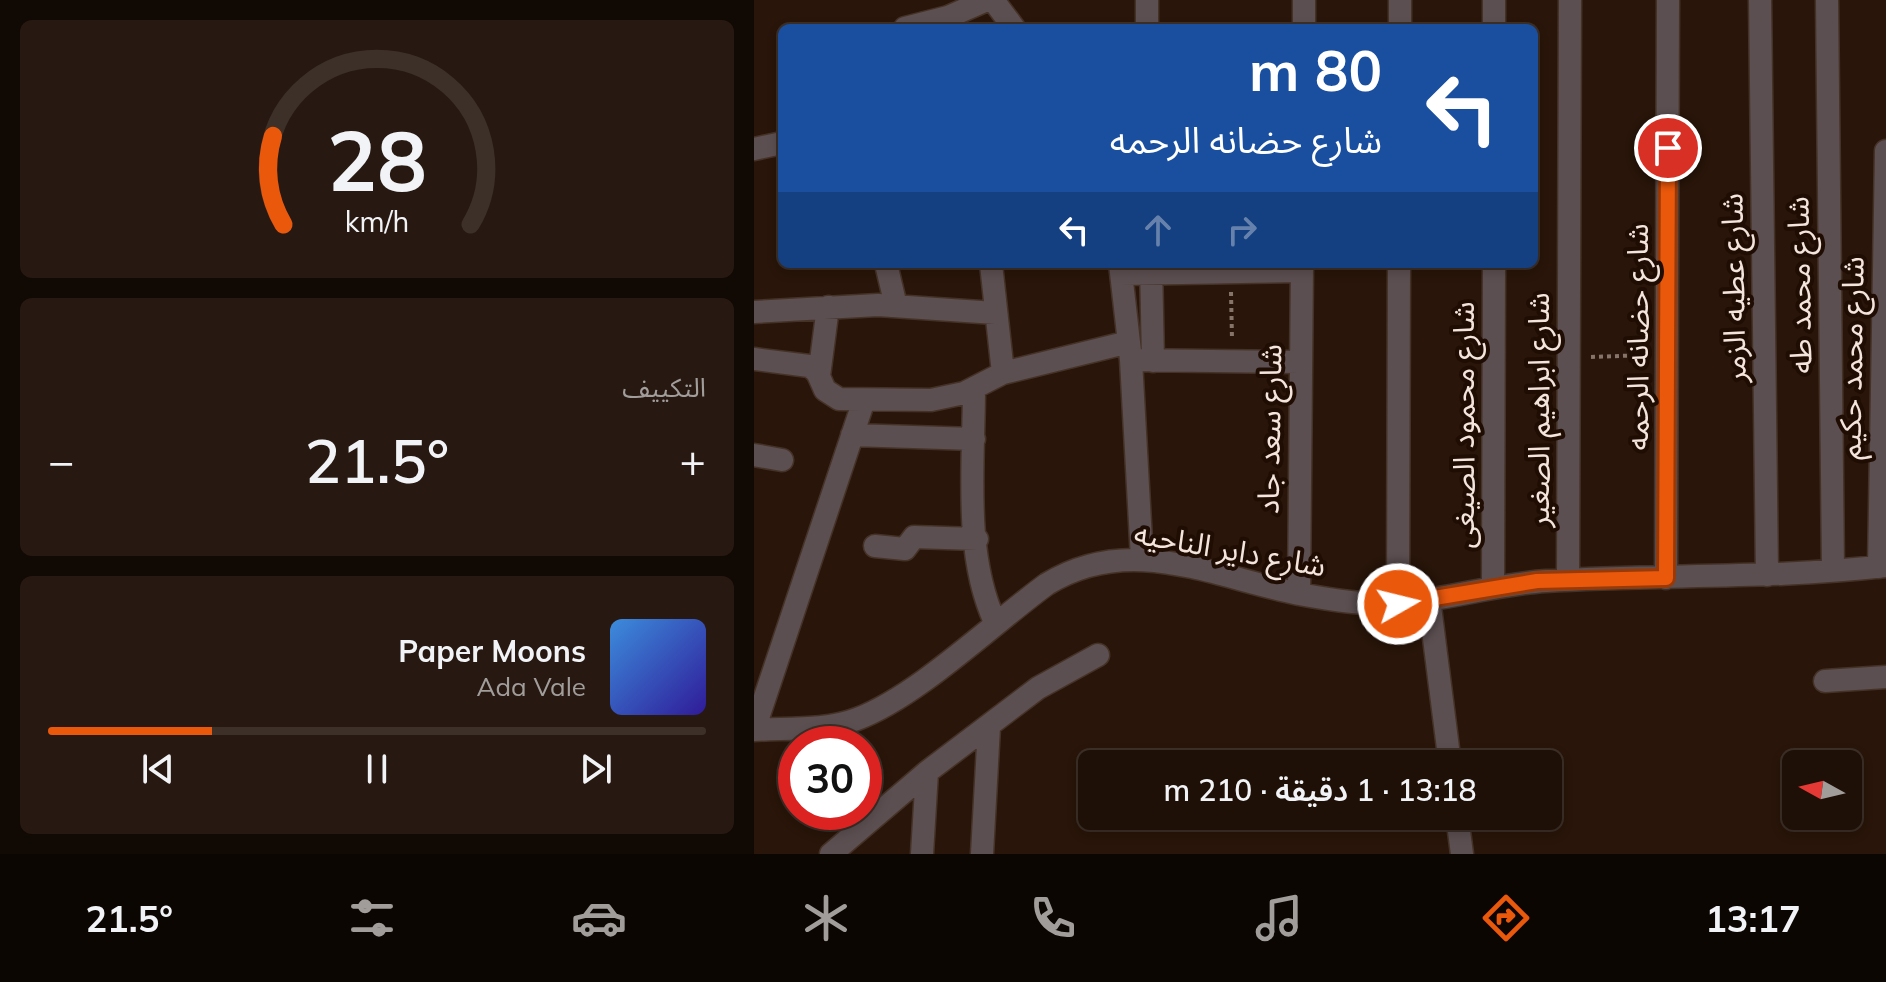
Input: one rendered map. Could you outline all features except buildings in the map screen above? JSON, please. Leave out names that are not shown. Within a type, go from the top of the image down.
[{"type":"street","points":[[921,24],[990,0],[1011,24]]},
{"type":"street","points":[[1147,0],[1147,24]]},
{"type":"street","points":[[1304,0],[1304,24]]},
{"type":"street","points":[[1400,0],[1400,24]]},
{"type":"street","points":[[1494,0],[1494,24]]},
{"type":"street","name":"شارع ابراهيم الصغير","points":[[1568,579],[1570,0]]},
{"type":"street","name":"شارع حضانه الرحمه","points":[[1666,578],[1668,0]]},
{"type":"street","name":"شارع عطيه الزمر","points":[[1760,0],[1767,575]]},
{"type":"street","name":"شارع محمد طه","points":[[1827,0],[1833,570]]},
{"type":"street","points":[[754,149],[778,144]]},
{"type":"street","name":"شارع محمد حكيم","points":[[1882,566],[1886,151]]},
{"type":"street","points":[[887,268],[896,306]]},
{"type":"street","points":[[991,268],[1003,373]]},
{"type":"street","points":[[1142,559],[1137,354],[1121,269],[1276,268]]},
{"type":"street","name":"شارع سعد جاد","points":[[1299,594],[1302,268]]},
{"type":"street","points":[[1398,604],[1399,268]]},
{"type":"street","name":"شارع محمود الصيغى","points":[[1493,587],[1494,268]]},
{"type":"street","points":[[1137,354],[1151,269]]},
{"type":"street","points":[[754,312],[896,306],[995,313]]},
{"type":"street","points":[[819,376],[828,307]]},
{"type":"street","points":[[754,359],[804,364],[819,376],[831,396],[864,400],[931,400],[974,388],[1003,373],[1137,354],[1301,362]]},
{"type":"street","points":[[974,388],[977,539],[985,595],[995,622]]},
{"type":"street","points":[[754,730],[864,400]]},
{"type":"street","points":[[852,435],[974,439]]},
{"type":"street","points":[[754,455],[782,460]]},
{"type":"street","points":[[875,546],[905,549],[914,537],[977,539]]},
{"type":"street","name":"شارع داير الناحيه","points":[[754,730],[827,726],[857,719],[905,694],[995,622],[1070,570],[1096,561],[1142,559],[1299,594],[1398,604],[1493,587],[1568,579],[1767,575],[1882,566]]},
{"type":"street","points":[[1429,599],[1448,750]]},
{"type":"street","points":[[831,854],[927,772],[1038,688],[1098,655]]},
{"type":"street","points":[[1825,681],[1886,677]]},
{"type":"street","points":[[982,854],[989,727]]},
{"type":"street","points":[[922,854],[927,772]]},
{"type":"street","points":[[1459,830],[1462,854]]},
{"type":"path","points":[[1224,270],[1233,361]]},
{"type":"path","points":[[1569,358],[1669,354]]},
{"type":"route","points":[[1398,604],[1537,581],[1666,578],[1668,148]]}]
